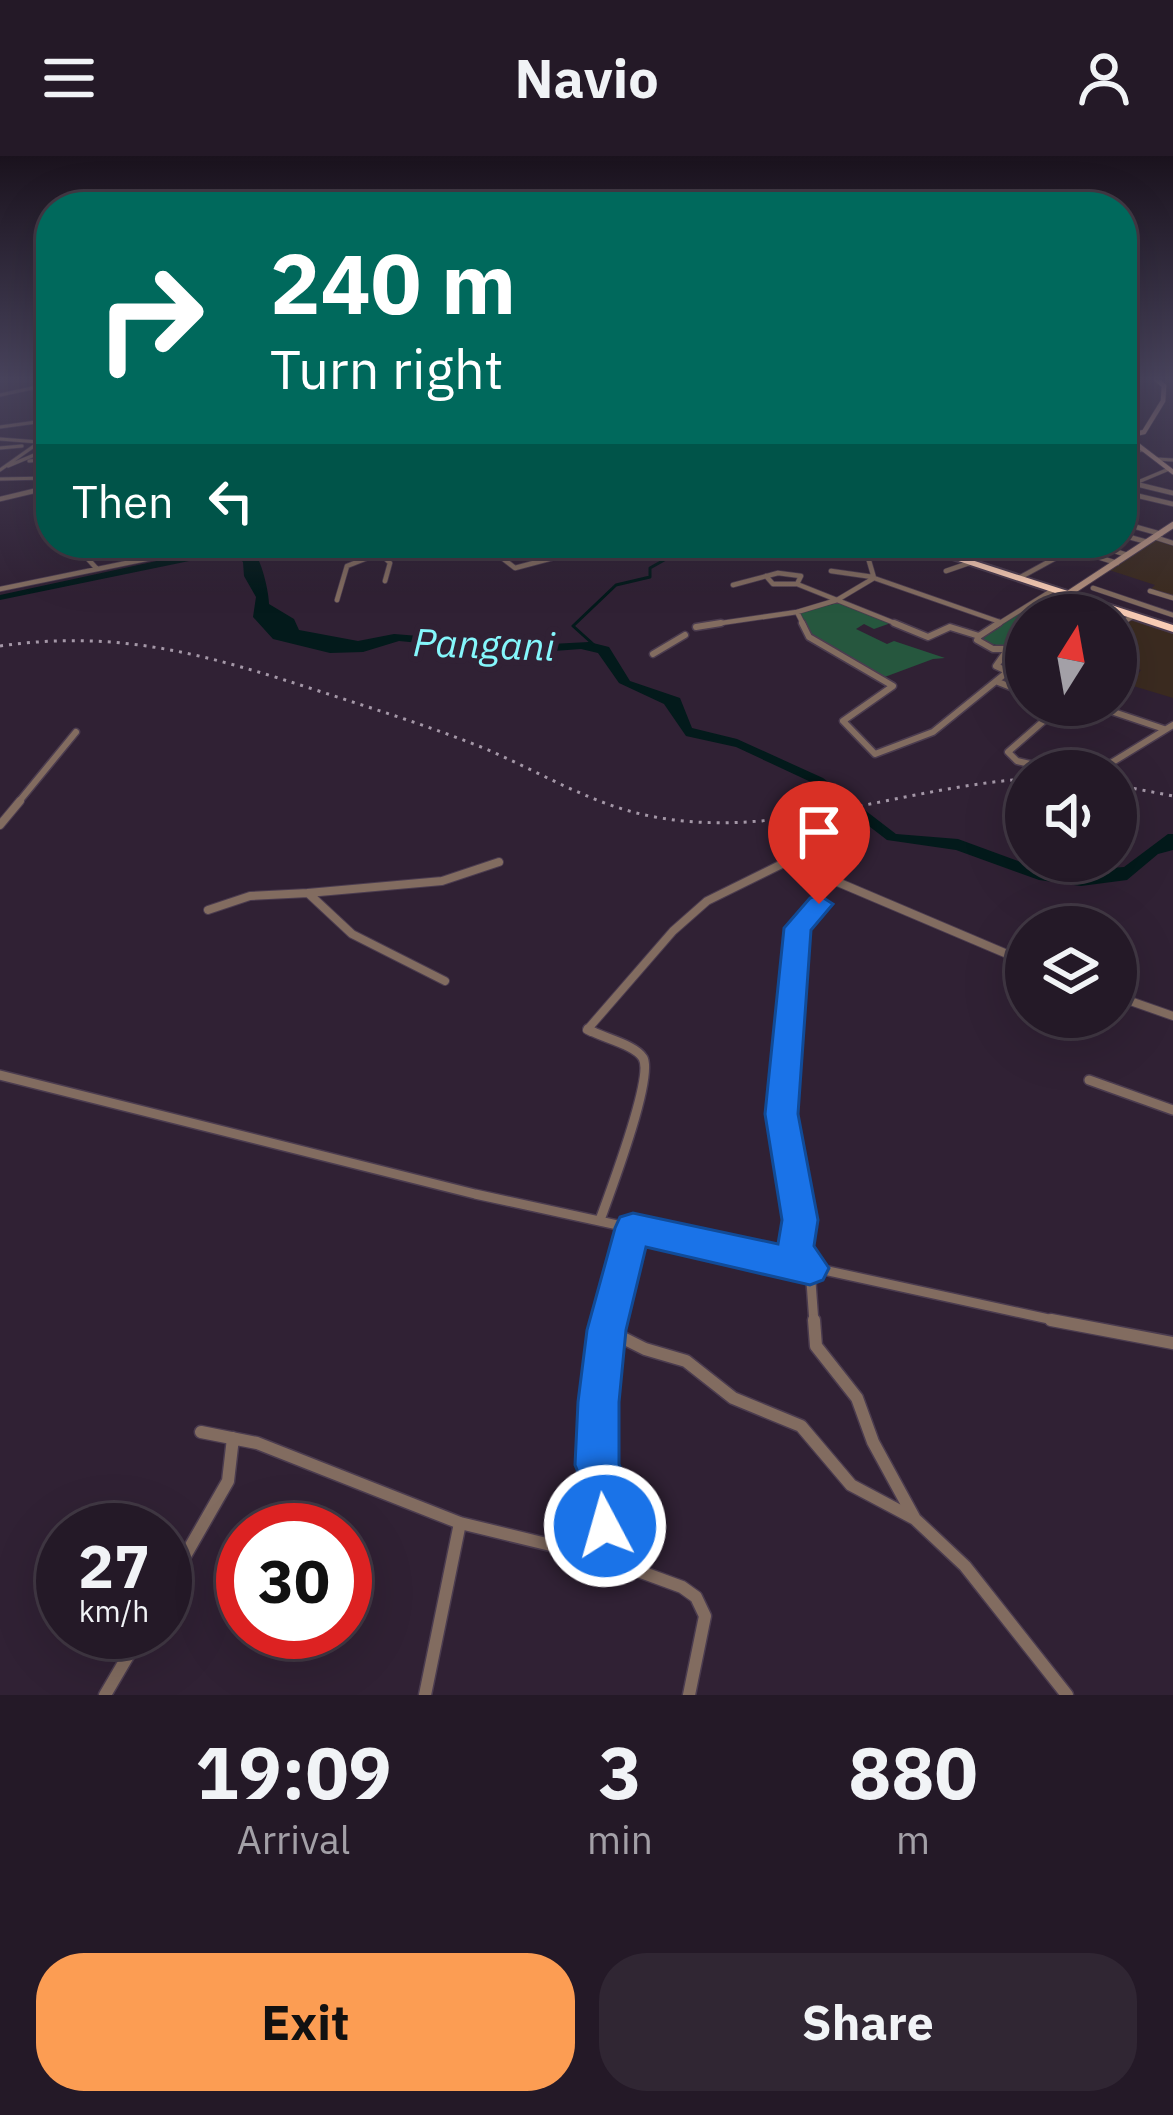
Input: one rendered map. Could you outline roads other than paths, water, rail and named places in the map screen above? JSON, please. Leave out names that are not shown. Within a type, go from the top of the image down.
[{"type":"highway","points":[[959,558],[1068,594]]},
{"type":"highway","points":[[1137,617],[1172,625]]},
{"type":"street","points":[[2,469],[24,450]]},
{"type":"street","points":[[1137,451],[1171,471]]},
{"type":"street","points":[[2,469],[36,453]]},
{"type":"street","points":[[9,460],[36,460]]},
{"type":"street","points":[[1156,460],[1173,460]]},
{"type":"street","points":[[1137,484],[1171,471]]},
{"type":"street","points":[[0,479],[36,478]]},
{"type":"street","points":[[1137,484],[1173,493]]},
{"type":"street","points":[[0,499],[36,490]]},
{"type":"street","points":[[1137,496],[1173,504]]},
{"type":"street","points":[[1137,549],[1173,525]]},
{"type":"street","points":[[1137,530],[1154,538]]},
{"type":"street","points":[[1137,536],[1173,543]]},
{"type":"street","points":[[87,558],[97,569]]},
{"type":"street","points":[[0,589],[151,558]]},
{"type":"street","points":[[337,600],[347,566],[367,558]]},
{"type":"street","points":[[385,558],[390,563],[385,581]]},
{"type":"street","points":[[502,560],[509,558]]},
{"type":"street","points":[[502,560],[515,568],[553,558]]},
{"type":"street","points":[[868,558],[874,578]]},
{"type":"street","points":[[1019,578],[1056,558]]},
{"type":"street","points":[[1101,558],[1117,563]]},
{"type":"street","points":[[1068,594],[1123,558]]},
{"type":"street","points":[[946,571],[972,562]]},
{"type":"street","points":[[830,571],[874,578],[1000,622]]},
{"type":"street","points":[[733,585],[795,574],[802,579],[797,584]]},
{"type":"street","points":[[766,576],[773,584],[797,584],[928,637],[950,627],[979,636]]},
{"type":"street","points":[[696,627],[797,612],[837,600],[874,578]]},
{"type":"street","points":[[1093,588],[1172,625]]},
{"type":"street","points":[[1005,649],[976,640],[1053,590]]},
{"type":"street","points":[[1150,591],[1173,598]]},
{"type":"street","points":[[797,612],[809,637],[893,686],[843,721],[874,754],[933,732],[1005,675]]},
{"type":"street","points":[[653,654],[685,634]]},
{"type":"street","points":[[998,682],[1005,685]]},
{"type":"street","points":[[1137,718],[1169,728]]},
{"type":"street","points":[[1012,750],[1038,726]]},
{"type":"street","points":[[1133,750],[1169,728]]},
{"type":"street","points":[[0,826],[76,733]]},
{"type":"street","points":[[600,1220],[637,1110],[646,1064],[641,1054],[627,1046],[593,1035],[587,1030],[589,1023],[707,901],[788,861],[1005,953]]},
{"type":"street","points":[[208,910],[250,896],[442,881],[500,862]]},
{"type":"street","points":[[826,877],[819,904],[797,928],[781,1114],[800,1220],[795,1251],[810,1268],[816,1346],[857,1398],[873,1442],[915,1519]]},
{"type":"street","points":[[308,893],[319,909],[445,981]]},
{"type":"street","points":[[1137,1003],[1173,1016]]},
{"type":"street","points":[[0,1075],[282,1148],[965,1304],[1173,1342]]},
{"type":"street","points":[[1089,1080],[1173,1110]]},
{"type":"street","points":[[600,1557],[610,1496],[597,1465],[607,1330],[633,1228]]},
{"type":"street","points":[[607,1330],[645,1349],[686,1361],[733,1398],[801,1426],[851,1485],[915,1519],[965,1566],[1066,1695]]},
{"type":"street","points":[[201,1432],[257,1443],[460,1522],[600,1557],[682,1587],[696,1597],[705,1616],[689,1695]]},
{"type":"street","points":[[192,1543],[228,1480],[233,1438]]},
{"type":"street","points":[[425,1695],[460,1522]]},
{"type":"street","points":[[105,1695],[126,1659]]},
{"type":"water","points":[[170,558],[204,558],[0,600],[0,595]]},
{"type":"water","name":"Pangani","points":[[239,558],[257,558],[269,604],[294,619],[299,630],[358,641],[394,634],[532,645],[589,642],[609,647],[630,681],[680,698],[692,728],[737,739],[823,778],[896,834],[958,839],[1005,856],[1005,868],[956,850],[887,840],[813,783],[736,747],[686,736],[664,704],[619,683],[598,653],[581,649],[527,653],[399,641],[363,652],[330,653],[273,639],[253,617],[256,597]]},
{"type":"water","points":[[1173,834],[1173,850],[1158,854],[1137,872],[1137,857]]},
{"type":"water","points":[[1053,882],[1112,882],[1081,886]]},
{"type":"waterway","name":"Pangani","points":[[593,644],[573,626],[616,585],[650,577],[650,568],[666,559],[687,558]]},
{"type":"railway","points":[[0,646],[125,643],[202,657],[425,726],[589,797],[655,817],[748,822],[1005,781]]},
{"type":"railway","points":[[1137,789],[1173,796]]}]
